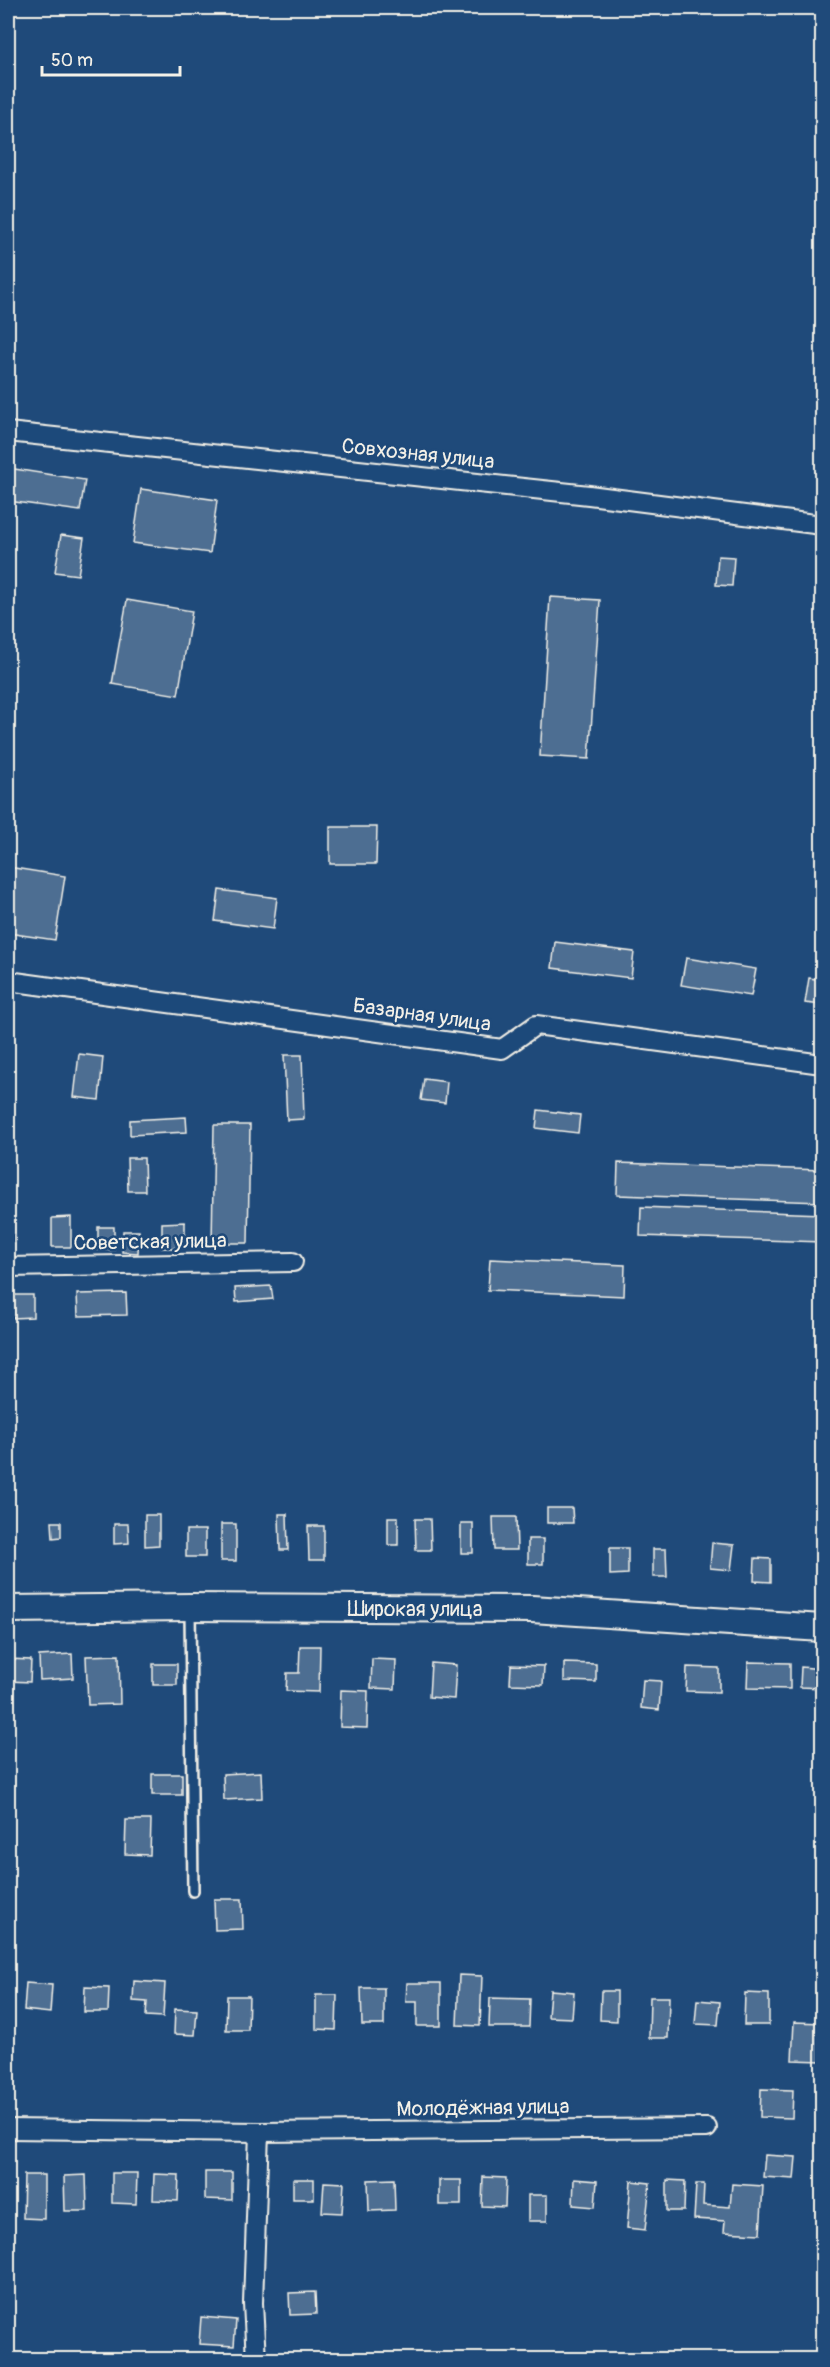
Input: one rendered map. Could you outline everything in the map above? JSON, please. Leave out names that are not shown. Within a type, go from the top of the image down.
[{"type":"street","name":"Совхозная улица","points":[[8,432],[589,495],[822,525]]},
{"type":"street","name":"Базарная улица","points":[[8,981],[502,1049],[536,1025],[822,1064]]},
{"type":"street","name":"Советская улица","points":[[8,1267],[293,1262]]},
{"type":"street","name":"Широкая улица","points":[[8,1609],[190,1607],[532,1609],[822,1628]]},
{"type":"street","name":"Молодёжная улица","points":[[8,2129],[259,2132],[707,2128]]},
{"type":"street","points":[[255,2360],[253,2303],[259,2132]]},
{"type":"lane","points":[[190,1607],[192,1892]]},
{"type":"building","points":[[8,468],[85,480],[80,511],[8,501]]},
{"type":"building","points":[[141,489],[217,500],[210,553],[133,543]]},
{"type":"building","points":[[61,535],[84,538],[78,575],[55,572]]},
{"type":"building","points":[[718,556],[734,557],[732,586],[716,585]]},
{"type":"building","points":[[550,597],[600,600],[589,759],[540,756]]},
{"type":"building","points":[[127,600],[192,611],[178,695],[112,684]]},
{"type":"building","points":[[822,781],[822,818],[818,817]]},
{"type":"building","points":[[330,827],[377,827],[376,864],[330,864]]},
{"type":"building","points":[[8,867],[65,876],[55,940],[8,933]]},
{"type":"building","points":[[219,890],[277,898],[273,929],[215,921]]},
{"type":"building","points":[[555,942],[634,952],[631,978],[552,968]]},
{"type":"building","points":[[686,958],[756,969],[751,996],[681,985]]},
{"type":"building","points":[[809,978],[822,980],[822,1005],[805,1003]]},
{"type":"building","points":[[79,1054],[103,1057],[99,1100],[74,1097]]},
{"type":"building","points":[[284,1055],[302,1055],[304,1119],[287,1120]]},
{"type":"building","points":[[424,1079],[447,1082],[445,1103],[421,1100]]},
{"type":"building","points":[[538,1110],[580,1115],[578,1133],[536,1128]]},
{"type":"building","points":[[186,1117],[187,1132],[130,1135],[130,1120]]},
{"type":"building","points":[[214,1125],[250,1125],[248,1243],[212,1243]]},
{"type":"building","points":[[127,1158],[144,1158],[145,1191],[128,1191]]},
{"type":"building","points":[[618,1163],[822,1170],[822,1202],[617,1195]]},
{"type":"building","points":[[641,1207],[822,1214],[822,1242],[640,1236]]},
{"type":"building","points":[[71,1217],[71,1247],[52,1247],[52,1218]]},
{"type":"building","points":[[185,1222],[185,1248],[162,1248],[162,1223]]},
{"type":"building","points":[[8,1224],[13,1224],[13,1249],[8,1249]]},
{"type":"building","points":[[98,1227],[114,1227],[114,1250],[98,1250]]},
{"type":"building","points":[[123,1231],[139,1231],[138,1253],[122,1252]]},
{"type":"building","points":[[490,1259],[625,1265],[624,1296],[488,1290]]},
{"type":"building","points":[[271,1286],[273,1299],[236,1302],[235,1288]]},
{"type":"building","points":[[126,1293],[127,1315],[78,1316],[77,1294]]},
{"type":"building","points":[[13,1295],[33,1295],[33,1317],[13,1318]]},
{"type":"building","points":[[547,1508],[572,1508],[573,1523],[547,1523]]},
{"type":"building","points":[[279,1514],[287,1514],[288,1550],[280,1550]]},
{"type":"building","points":[[145,1515],[159,1515],[159,1545],[145,1546]]},
{"type":"building","points":[[388,1517],[398,1517],[398,1545],[388,1545]]},
{"type":"building","points":[[493,1517],[516,1517],[517,1550],[494,1550]]},
{"type":"building","points":[[415,1519],[430,1519],[431,1550],[416,1550]]},
{"type":"building","points":[[52,1522],[61,1522],[61,1537],[53,1538]]},
{"type":"building","points":[[461,1523],[473,1523],[473,1553],[461,1553]]},
{"type":"building","points":[[114,1524],[128,1524],[129,1543],[114,1544]]},
{"type":"building","points":[[221,1524],[236,1524],[236,1561],[221,1561]]},
{"type":"building","points":[[308,1526],[324,1526],[324,1560],[309,1560]]},
{"type":"building","points":[[186,1530],[205,1530],[205,1557],[186,1557]]},
{"type":"building","points":[[528,1539],[543,1539],[543,1564],[528,1564]]},
{"type":"building","points":[[712,1543],[734,1545],[731,1570],[710,1568]]},
{"type":"building","points":[[610,1548],[628,1548],[628,1574],[610,1575]]},
{"type":"building","points":[[653,1549],[666,1549],[667,1577],[653,1577]]},
{"type":"building","points":[[755,1558],[771,1559],[771,1582],[754,1581]]},
{"type":"building","points":[[300,1646],[320,1646],[319,1692],[286,1691],[287,1673],[299,1673]]},
{"type":"building","points":[[72,1654],[73,1678],[40,1680],[39,1656]]},
{"type":"building","points":[[119,1655],[120,1704],[88,1705],[86,1656]]},
{"type":"building","points":[[8,1659],[31,1660],[30,1682],[8,1681]]},
{"type":"building","points":[[372,1659],[396,1660],[395,1689],[371,1688]]},
{"type":"building","points":[[748,1662],[790,1663],[790,1689],[747,1688]]},
{"type":"building","points":[[431,1663],[456,1665],[454,1699],[429,1697]]},
{"type":"building","points":[[564,1663],[596,1664],[596,1682],[564,1681]]},
{"type":"building","points":[[153,1664],[177,1664],[177,1685],[153,1685]]},
{"type":"building","points":[[511,1665],[544,1666],[543,1685],[510,1684]]},
{"type":"building","points":[[687,1667],[719,1668],[719,1692],[686,1691]]},
{"type":"building","points":[[801,1667],[822,1669],[822,1688],[800,1687]]},
{"type":"building","points":[[643,1680],[661,1681],[659,1710],[641,1708]]},
{"type":"building","points":[[341,1690],[368,1691],[367,1728],[340,1727]]},
{"type":"building","points":[[261,1772],[262,1798],[224,1800],[223,1774]]},
{"type":"building","points":[[152,1774],[182,1774],[182,1795],[152,1795]]},
{"type":"building","points":[[126,1820],[151,1820],[150,1855],[125,1854]]},
{"type":"building","points":[[214,1899],[242,1899],[243,1929],[215,1930]]},
{"type":"building","points":[[459,1975],[482,1976],[480,2026],[457,2025]]},
{"type":"building","points":[[134,1981],[165,1983],[163,2017],[146,2016],[147,2002],[133,2001]]},
{"type":"building","points":[[26,1983],[52,1985],[50,2013],[24,2010]]},
{"type":"building","points":[[407,1983],[441,1983],[441,2026],[417,2026],[417,2002],[406,2002]]},
{"type":"building","points":[[85,1987],[109,1988],[108,2012],[84,2012]]},
{"type":"building","points":[[361,1988],[384,1988],[384,2025],[362,2025]]},
{"type":"building","points":[[550,1990],[574,1992],[572,2018],[548,2017]]},
{"type":"building","points":[[601,1991],[617,1991],[617,2021],[600,2020]]},
{"type":"building","points":[[745,1993],[769,1994],[769,2025],[744,2025]]},
{"type":"building","points":[[316,1995],[337,1995],[336,2030],[316,2029]]},
{"type":"building","points":[[227,1996],[249,1996],[248,2030],[226,2030]]},
{"type":"building","points":[[650,1997],[669,1997],[668,2038],[649,2038]]},
{"type":"building","points":[[490,1998],[530,1999],[529,2027],[489,2027]]},
{"type":"building","points":[[697,2000],[720,2002],[718,2025],[695,2024]]},
{"type":"building","points":[[175,2009],[197,2010],[195,2035],[174,2034]]},
{"type":"building","points":[[794,2022],[822,2023],[822,2061],[792,2060]]},
{"type":"building","points":[[761,2089],[793,2090],[792,2118],[760,2117]]},
{"type":"building","points":[[765,2155],[796,2157],[794,2179],[763,2177]]},
{"type":"building","points":[[205,2172],[232,2172],[232,2200],[205,2199]]},
{"type":"building","points":[[112,2173],[137,2173],[136,2204],[112,2203]]},
{"type":"building","points":[[154,2174],[179,2175],[178,2201],[153,2200]]},
{"type":"building","points":[[24,2175],[44,2175],[44,2219],[23,2218]]},
{"type":"building","points":[[86,2175],[87,2211],[65,2211],[64,2176]]},
{"type":"building","points":[[483,2177],[506,2178],[505,2207],[482,2206]]},
{"type":"building","points":[[293,2179],[314,2179],[314,2199],[293,2199]]},
{"type":"building","points":[[394,2179],[395,2210],[369,2211],[368,2180]]},
{"type":"building","points":[[574,2179],[597,2181],[595,2207],[573,2205]]},
{"type":"building","points":[[439,2180],[461,2180],[461,2205],[439,2205]]},
{"type":"building","points":[[667,2180],[685,2181],[684,2211],[667,2211]]},
{"type":"building","points":[[631,2181],[650,2183],[645,2230],[627,2228]]},
{"type":"building","points":[[324,2182],[344,2183],[342,2213],[322,2212]]},
{"type":"building","points":[[696,2184],[704,2184],[703,2205],[730,2207],[732,2184],[763,2186],[760,2234],[724,2232],[725,2221],[694,2219]]},
{"type":"building","points":[[528,2195],[547,2195],[547,2221],[528,2221]]},
{"type":"building","points":[[315,2292],[316,2314],[290,2315],[289,2293]]},
{"type":"building","points":[[201,2317],[236,2320],[234,2346],[199,2344]]}]
